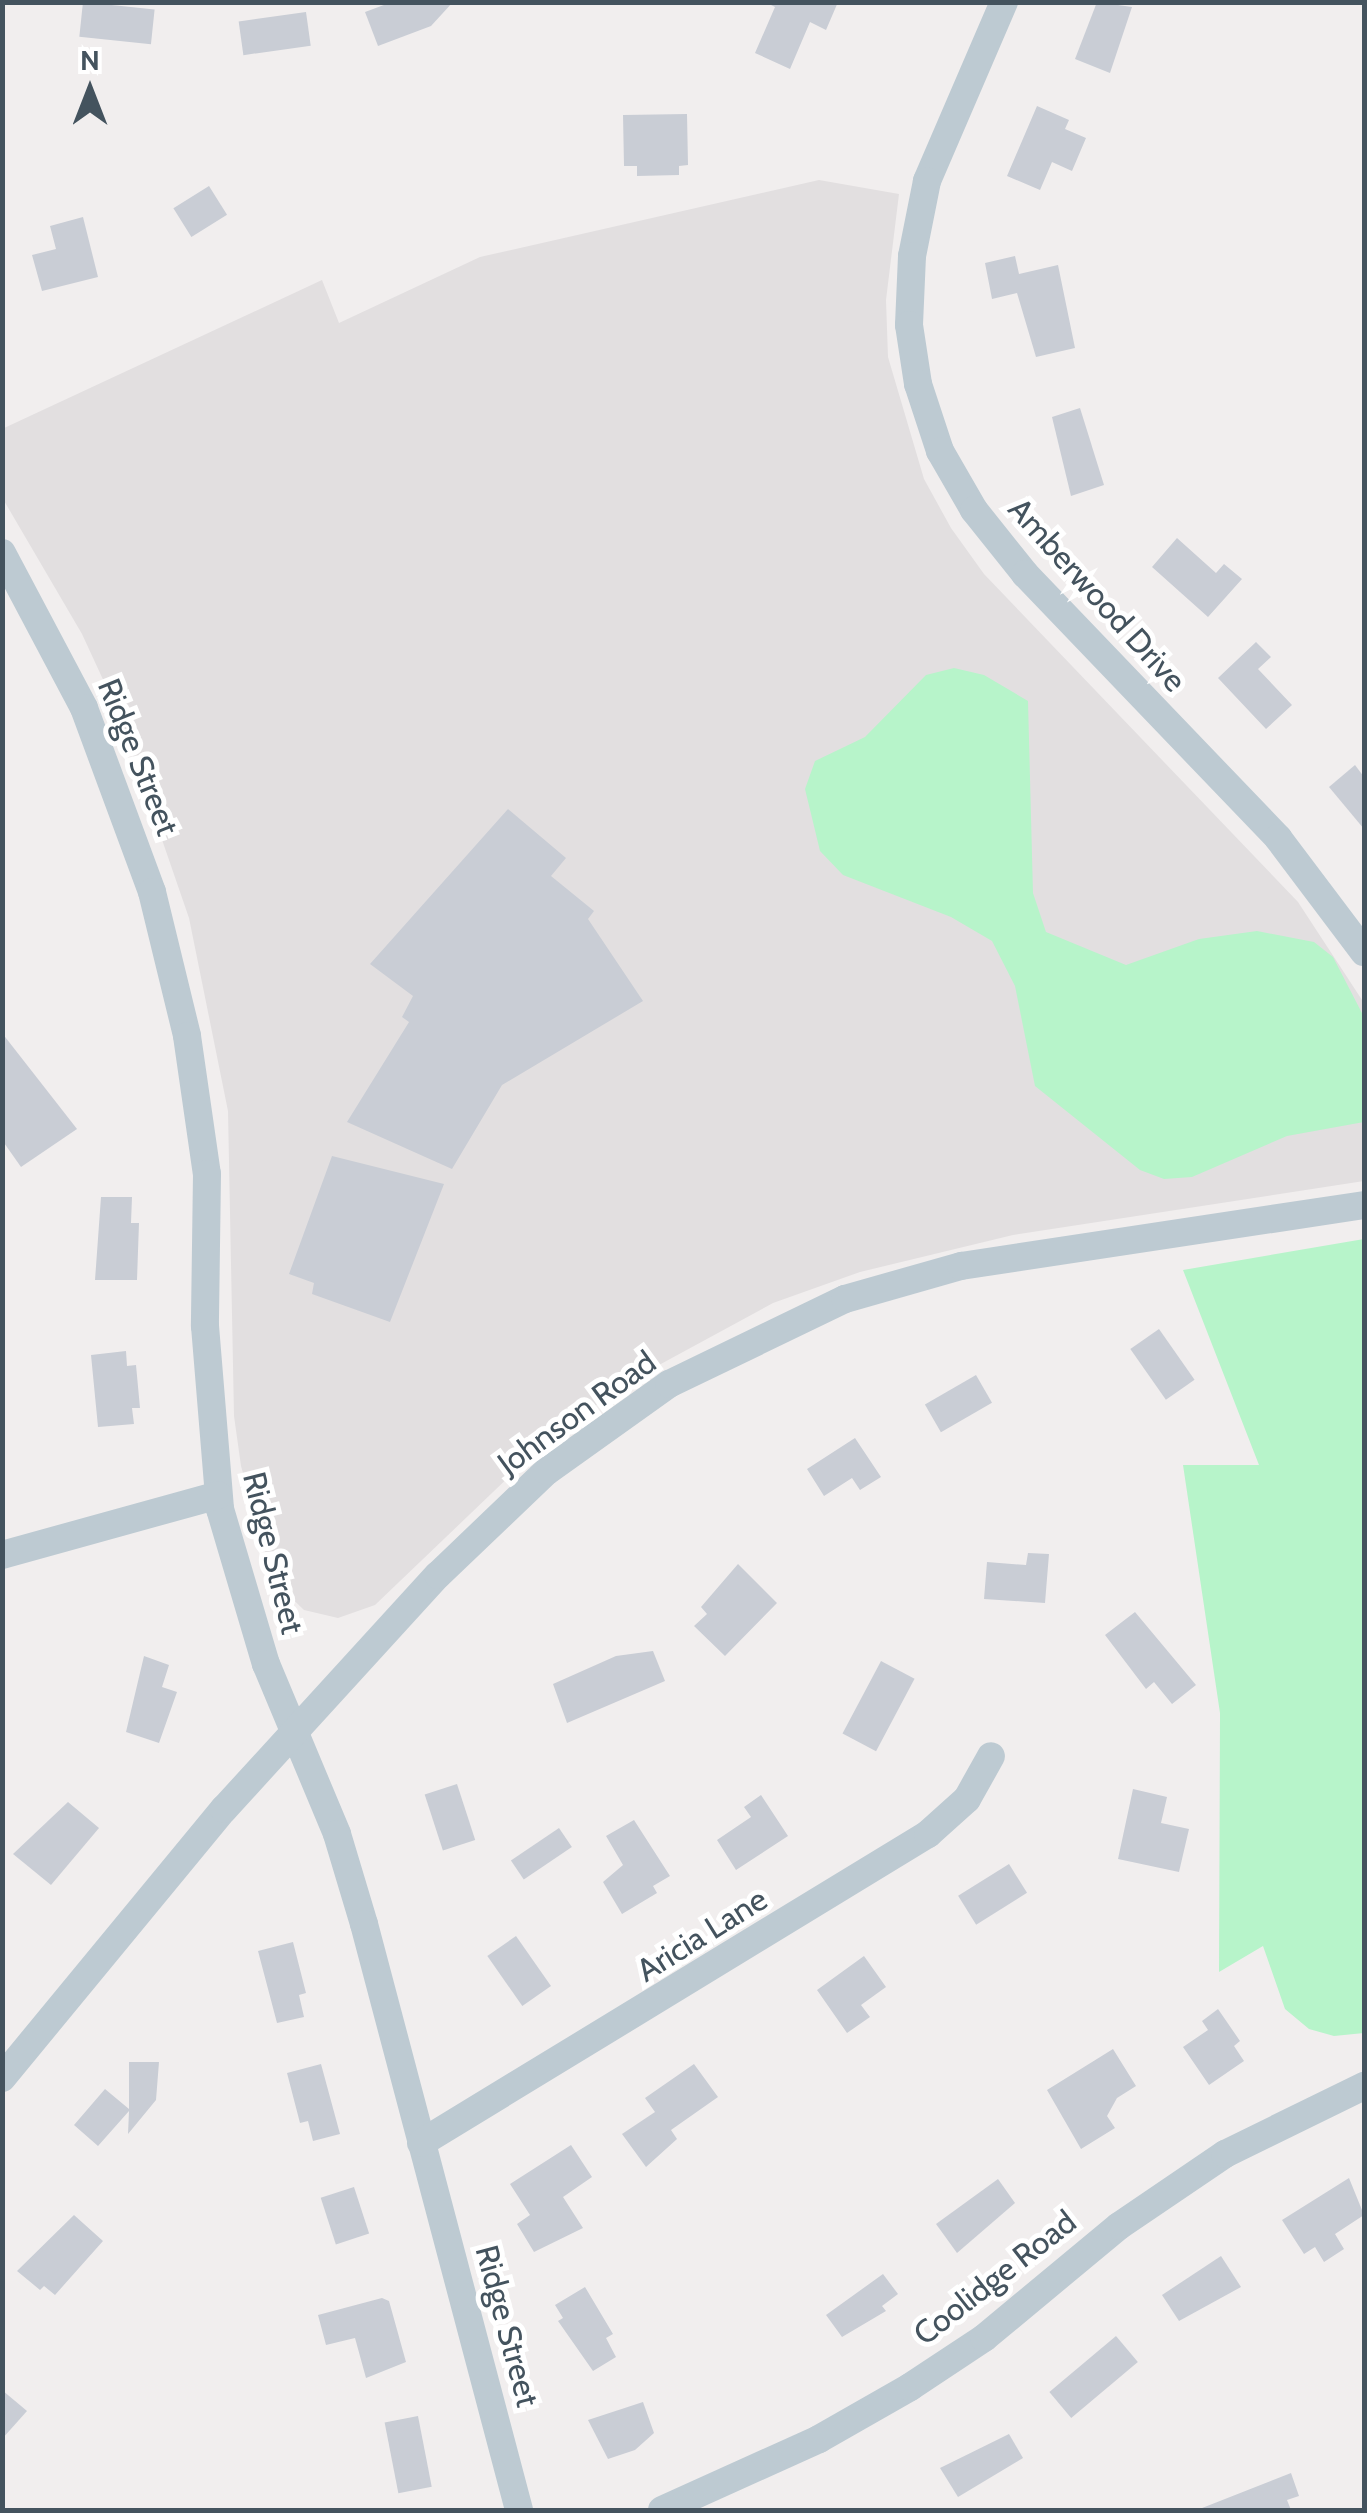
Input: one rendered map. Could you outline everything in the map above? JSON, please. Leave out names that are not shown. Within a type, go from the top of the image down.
[{"type":"street","name":"Amberwood Drive","points":[[1004,2],[927,181],[912,256],[912,340],[940,450],[974,510],[1025,574],[1278,838],[1364,952]]},
{"type":"street","name":"Ridge Street","points":[[2,553],[103,752],[152,892],[187,1036],[208,1174],[206,1326],[218,1495],[266,1664],[343,1852],[519,2510]]},
{"type":"street","name":"Johnson Road","points":[[2,2078],[294,1732],[438,1575],[547,1471],[669,1384],[845,1300],[962,1266],[1364,1205]]},
{"type":"street","points":[[2,1555],[218,1495]]},
{"type":"street","name":"Aricia Lane","points":[[422,2143],[928,1834],[967,1799],[991,1756]]},
{"type":"street","name":"Coolidge Road","points":[[662,2510],[820,2440],[910,2387],[984,2338],[1119,2226],[1225,2154],[1364,2086]]},
{"type":"shaded area","points":[[819,180],[899,194],[886,300],[888,357],[924,479],[951,528],[984,574],[1298,902],[1364,1003],[1364,1181],[1013,1235],[860,1272],[773,1303],[624,1384],[538,1449],[375,1605],[338,1618],[304,1610],[273,1580],[241,1466],[234,1416],[228,1111],[189,918],[118,712],[82,634],[3,499],[2,429],[322,280],[339,323],[480,257]]},
{"type":"green space","points":[[954,668],[984,675],[1028,701],[1033,893],[1046,932],[1126,965],[1199,939],[1257,931],[1314,942],[1333,957],[1364,1017],[1364,1122],[1287,1136],[1192,1177],[1164,1179],[1140,1170],[1035,1086],[1015,986],[992,941],[951,917],[843,875],[820,851],[805,789],[815,761],[865,737],[926,675]]},
{"type":"green space","points":[[1364,1239],[1364,2033],[1334,2036],[1309,2029],[1285,2009],[1263,1946],[1219,1972],[1220,1713],[1183,1465],[1259,1465],[1183,1270]]},
{"type":"building","points":[[83,2],[155,10],[151,44],[79,37]]},
{"type":"building","points":[[392,2],[453,2],[431,26],[378,46],[365,12]]},
{"type":"building","points":[[765,2],[838,2],[826,30],[810,22],[790,69],[755,53],[775,7]]},
{"type":"building","points":[[1097,2],[1132,7],[1110,73],[1075,59]]},
{"type":"building","points":[[306,12],[311,46],[243,55],[239,21]]},
{"type":"building","points":[[1037,106],[1069,120],[1065,129],[1086,138],[1072,171],[1052,162],[1040,190],[1007,176]]},
{"type":"building","points":[[687,114],[688,165],[679,166],[679,175],[637,176],[637,166],[624,166],[623,115]]},
{"type":"building","points":[[209,186],[227,215],[191,237],[173,208]]},
{"type":"building","points":[[83,217],[98,277],[42,291],[32,255],[56,249],[50,226]]},
{"type":"building","points":[[1015,256],[1019,274],[1058,265],[1075,348],[1036,357],[1017,293],[992,299],[985,263]]},
{"type":"building","points":[[1080,408],[1104,485],[1071,496],[1052,417]]},
{"type":"building","points":[[1177,538],[1216,573],[1224,564],[1242,579],[1208,617],[1152,567]]},
{"type":"building","points":[[1256,642],[1271,657],[1258,669],[1292,705],[1266,729],[1218,678]]},
{"type":"building","points":[[1355,765],[1364,777],[1364,829],[1329,787]]},
{"type":"building","points":[[508,809],[566,858],[551,876],[594,911],[588,919],[643,1001],[502,1085],[452,1169],[347,1122],[409,1022],[402,1017],[413,996],[370,964]]},
{"type":"building","points":[[2,1033],[77,1129],[21,1167],[2,1140]]},
{"type":"building","points":[[332,1156],[444,1184],[390,1322],[312,1294],[314,1283],[289,1274]]},
{"type":"building","points":[[101,1197],[132,1197],[131,1223],[139,1223],[137,1280],[95,1280]]},
{"type":"building","points":[[1159,1329],[1195,1380],[1166,1400],[1130,1349]]},
{"type":"building","points":[[126,1351],[127,1366],[136,1365],[140,1408],[132,1408],[134,1424],[98,1427],[91,1355]]},
{"type":"building","points":[[976,1375],[992,1403],[941,1432],[925,1404]]},
{"type":"building","points":[[855,1438],[881,1477],[860,1490],[852,1478],[824,1496],[807,1469]]},
{"type":"building","points":[[1028,1553],[1049,1554],[1045,1603],[984,1599],[987,1562],[1026,1565]]},
{"type":"building","points":[[738,1564],[777,1603],[725,1656],[694,1626],[707,1614],[701,1607]]},
{"type":"building","points":[[1135,1612],[1196,1685],[1172,1704],[1154,1682],[1146,1689],[1105,1635]]},
{"type":"building","points":[[653,1651],[665,1681],[567,1723],[553,1684],[616,1656]]},
{"type":"building","points":[[144,1656],[169,1665],[162,1687],[177,1692],[159,1743],[126,1732]]},
{"type":"building","points":[[881,1661],[915,1679],[876,1751],[843,1733]]},
{"type":"building","points":[[457,1784],[475,1840],[443,1851],[425,1795]]},
{"type":"building","points":[[1133,1789],[1167,1797],[1161,1823],[1189,1829],[1179,1872],[1118,1859]]},
{"type":"building","points":[[761,1795],[788,1836],[736,1870],[717,1840],[751,1817],[744,1807]]},
{"type":"building","points":[[68,1802],[99,1828],[51,1885],[13,1854]]},
{"type":"building","points":[[634,1820],[670,1876],[653,1886],[657,1893],[622,1914],[603,1882],[623,1865],[606,1836]]},
{"type":"building","points":[[559,1828],[572,1847],[524,1880],[511,1860]]},
{"type":"building","points":[[1009,1864],[1027,1893],[976,1925],[958,1896]]},
{"type":"building","points":[[516,1936],[551,1986],[522,2006],[487,1956]]},
{"type":"building","points":[[293,1942],[306,1993],[299,1995],[304,2017],[277,2023],[258,1951]]},
{"type":"building","points":[[864,1956],[886,1987],[861,2005],[870,2017],[847,2033],[817,1990]]},
{"type":"building","points":[[1218,2009],[1240,2041],[1234,2046],[1244,2061],[1209,2085],[1183,2047],[1208,2030],[1202,2021]]},
{"type":"building","points":[[1113,2049],[1136,2086],[1117,2098],[1107,2116],[1115,2128],[1081,2149],[1047,2090]]},
{"type":"building","points":[[129,2062],[159,2062],[156,2100],[128,2134],[129,2111],[98,2146],[74,2125],[105,2089],[129,2109]]},
{"type":"building","points":[[321,2064],[340,2134],[313,2141],[308,2121],[300,2123],[287,2073]]},
{"type":"building","points":[[694,2064],[718,2097],[671,2130],[677,2139],[646,2167],[622,2134],[655,2112],[645,2098]]},
{"type":"building","points":[[571,2145],[592,2177],[563,2197],[583,2228],[534,2252],[517,2224],[530,2215],[510,2184]]},
{"type":"building","points":[[1349,2178],[1364,2215],[1335,2234],[1344,2249],[1324,2262],[1315,2247],[1304,2254],[1282,2220]]},
{"type":"building","points":[[998,2179],[1015,2203],[957,2253],[936,2224]]},
{"type":"building","points":[[354,2187],[369,2234],[336,2244],[321,2198]]},
{"type":"building","points":[[74,2215],[103,2241],[55,2295],[44,2286],[40,2290],[17,2271]]},
{"type":"building","points":[[1221,2256],[1241,2287],[1179,2321],[1162,2295]]},
{"type":"building","points":[[883,2274],[898,2294],[882,2306],[886,2311],[842,2337],[826,2315]]},
{"type":"building","points":[[585,2287],[613,2334],[606,2338],[616,2357],[593,2371],[558,2321],[563,2318],[555,2305]]},
{"type":"building","points":[[382,2298],[389,2301],[406,2362],[366,2378],[355,2338],[326,2345],[318,2315]]},
{"type":"building","points":[[1116,2336],[1138,2362],[1071,2418],[1049,2392]]},
{"type":"building","points":[[2,2390],[27,2411],[2,2439]]},
{"type":"building","points":[[643,2402],[654,2433],[635,2450],[608,2459],[588,2420]]},
{"type":"building","points":[[418,2416],[432,2487],[398,2493],[385,2422]]},
{"type":"building","points":[[1009,2434],[1023,2458],[958,2497],[940,2468]]},
{"type":"building","points":[[1291,2473],[1299,2496],[1287,2500],[1291,2510],[1197,2510]]}]
